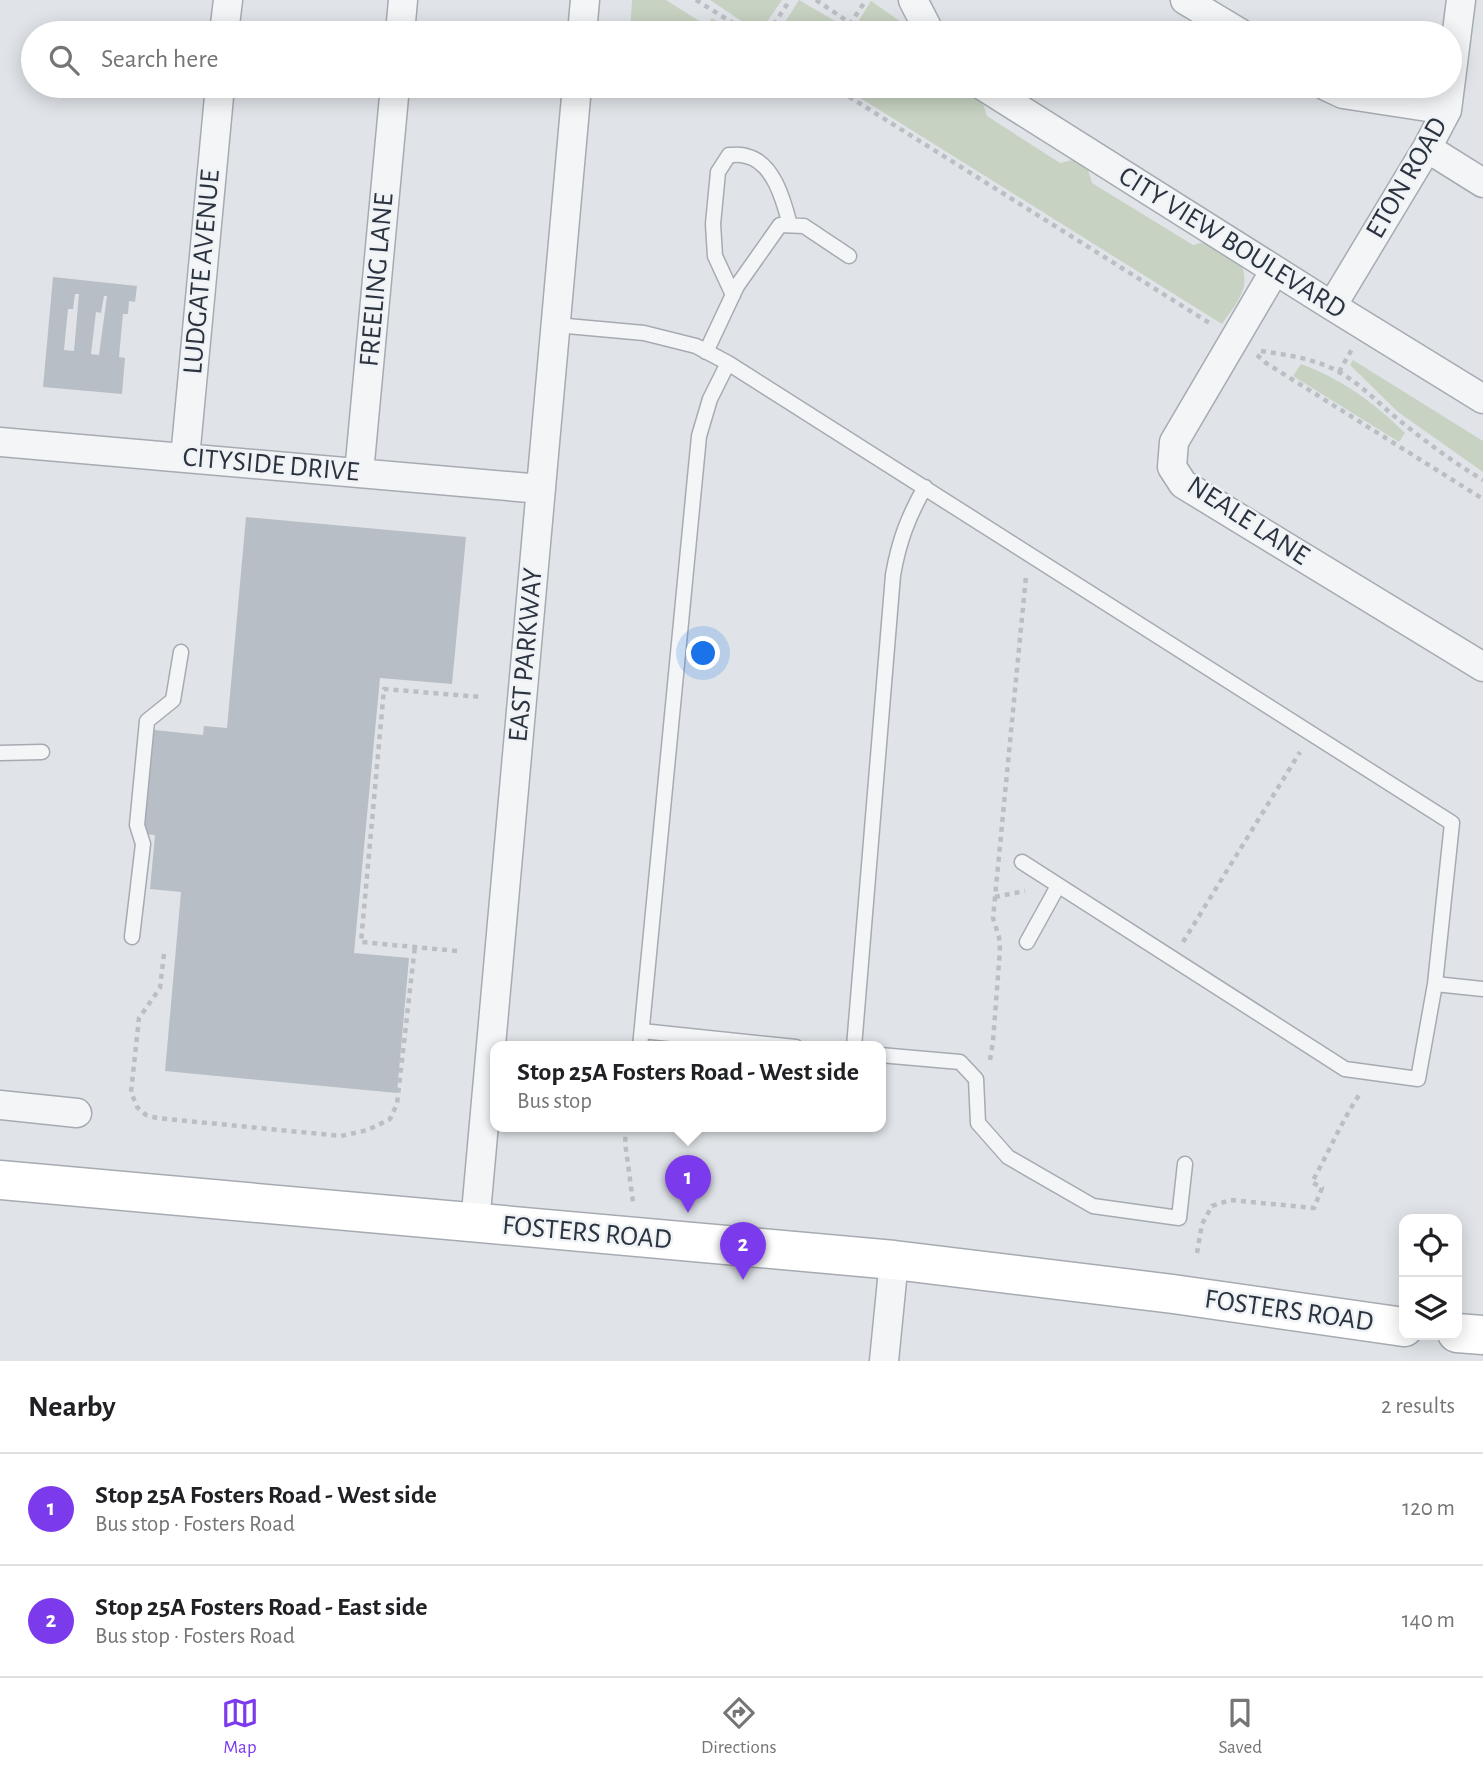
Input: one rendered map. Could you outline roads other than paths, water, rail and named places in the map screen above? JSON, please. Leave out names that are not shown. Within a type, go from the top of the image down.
[{"type":"main road","name":"FOSTERS ROAD","points":[[0,1180],[894,1260],[1173,1294],[1399,1326]]},
{"type":"main road","name":"FOSTERS ROAD","points":[[1173,1294],[1399,1306]]},
{"type":"main road","points":[[1462,1308],[1483,1310]]},
{"type":"main road","points":[[1462,1334],[1483,1335]]},
{"type":"street","points":[[226,21],[228,0]]},
{"type":"street","points":[[401,21],[403,0]]},
{"type":"street","points":[[583,21],[585,0]]},
{"type":"street","points":[[913,0],[924,21]]},
{"type":"street","points":[[1185,0],[1220,21]]},
{"type":"street","name":"ETON ROAD","points":[[1458,21],[1461,0]]},
{"type":"street","name":"LUDGATE AVENUE","points":[[184,458],[219,98]]},
{"type":"street","name":"FREELING LANE","points":[[359,473],[394,98]]},
{"type":"street","name":"EAST PARKWAY","points":[[491,1041],[577,98]]},
{"type":"street","name":"CITY VIEW BOULEVARD","points":[[1002,98],[1483,399]]},
{"type":"street","points":[[1369,98],[1447,110]]},
{"type":"street","name":"ETON ROAD","points":[[1332,306],[1427,148],[1447,110],[1449,98]]},
{"type":"street","points":[[1427,148],[1483,183]]},
{"type":"street","name":"NEALE LANE","points":[[1275,270],[1174,442],[1172,467],[1183,484],[1483,667]]},
{"type":"street","name":"CITYSIDE DRIVE","points":[[0,442],[541,489]]},
{"type":"street","name":"EAST PARKWAY","points":[[475,1224],[490,1057]]},
{"type":"street","points":[[0,1105],[77,1113]]},
{"type":"street","points":[[884,1361],[894,1260]]},
{"type":"lane","points":[[733,295],[715,256],[713,224],[718,172],[729,155],[748,156],[771,172],[783,198],[790,225]]},
{"type":"lane","points":[[706,352],[733,295],[780,225],[804,226],[849,256]]},
{"type":"lane","points":[[556,326],[644,334],[696,346],[728,363],[1452,823],[1435,984],[1418,1079],[1345,1069],[1022,862]]},
{"type":"lane","points":[[641,1041],[699,436],[710,399],[728,363]]},
{"type":"lane","points":[[854,1041],[893,575],[898,544],[925,487]]},
{"type":"lane","points":[[132,937],[142,844],[137,825],[147,721],[173,700],[181,652]]},
{"type":"lane","points":[[0,753],[42,752]]},
{"type":"lane","points":[[1027,942],[1058,886]]},
{"type":"lane","points":[[1435,984],[1483,989]]},
{"type":"lane","points":[[642,1031],[738,1041]]},
{"type":"lane","points":[[886,1056],[960,1062],[976,1079],[978,1123],[1008,1157],[1093,1206],[1179,1218],[1185,1164]]},
{"type":"place","name":"Stop 25A Fosters Road - West side","points":[[688,1213]]},
{"type":"place","name":"Stop 25A Fosters Road - East side","points":[[743,1280]]}]
